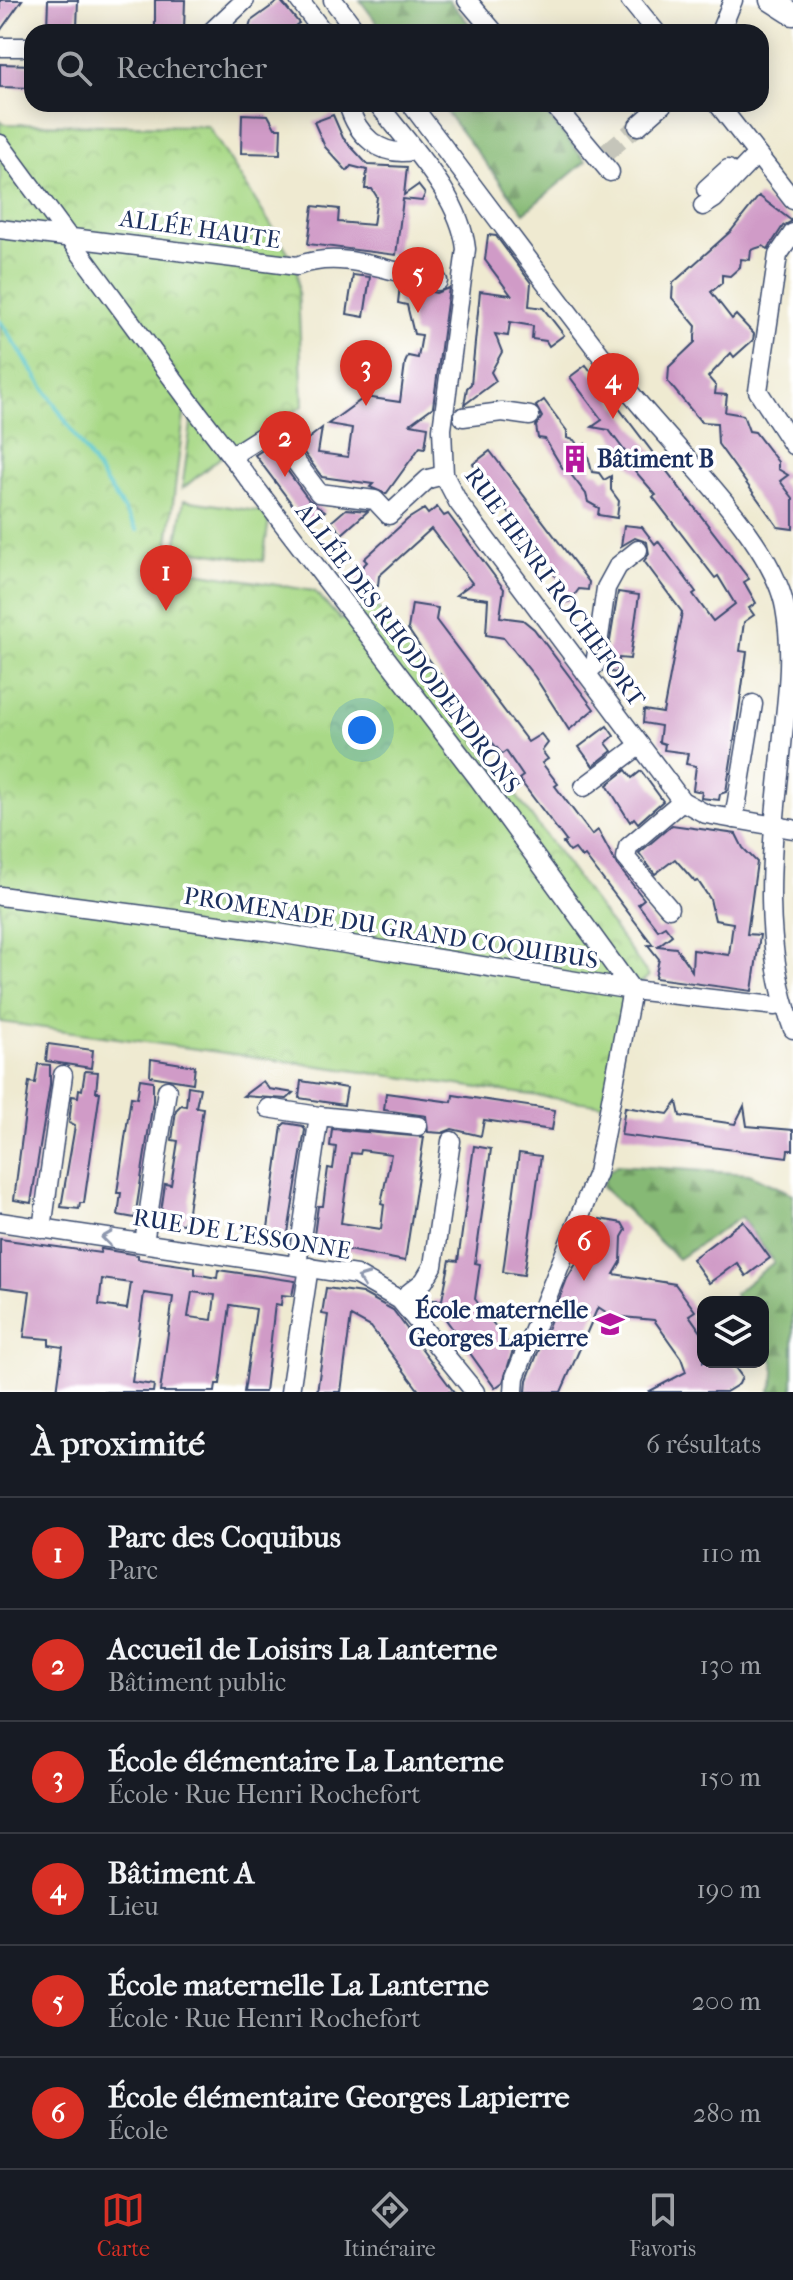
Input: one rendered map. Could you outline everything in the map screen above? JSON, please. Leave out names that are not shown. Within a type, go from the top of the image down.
[{"type":"main road","points":[[771,0],[793,14]]},
{"type":"street","points":[[220,24],[245,0]]},
{"type":"street","points":[[299,0],[317,24]]},
{"type":"street","points":[[333,0],[351,24]]},
{"type":"street","points":[[467,0],[487,24]]},
{"type":"street","points":[[630,0],[650,24]]},
{"type":"street","points":[[723,24],[733,0]]},
{"type":"street","points":[[0,47],[24,47]]},
{"type":"street","points":[[351,112],[358,129],[373,143],[386,151],[413,151]]},
{"type":"street","name":"RUE HENRI ROCHEFORT","points":[[384,112],[453,206],[464,228],[466,249],[444,414],[444,475],[458,502],[682,801]]},
{"type":"street","points":[[417,112],[629,392],[739,523],[775,572],[784,605],[790,664],[784,827],[770,905],[774,959],[793,1029]]},
{"type":"street","points":[[567,112],[605,161]]},
{"type":"street","points":[[638,126],[654,112]]},
{"type":"street","points":[[724,112],[793,200]]},
{"type":"street","name":"ALLÉE DES RHODODENDRONS","points":[[0,144],[64,235],[469,766],[632,990]]},
{"type":"street","points":[[704,198],[753,152]]},
{"type":"street","name":"ALLÉE HAUTE","points":[[0,229],[297,266],[315,259],[386,266],[401,276],[438,281]]},
{"type":"street","points":[[793,233],[778,255],[758,391],[793,445]]},
{"type":"street","points":[[463,417],[480,402]]},
{"type":"street","points":[[444,414],[463,417],[502,412],[530,416]]},
{"type":"street","points":[[231,456],[272,430],[319,493],[375,500],[389,515],[428,479],[444,475]]},
{"type":"street","points":[[586,673],[595,665],[610,576],[638,550]]},
{"type":"street","points":[[734,819],[753,704]]},
{"type":"street","points":[[584,787],[640,745]]},
{"type":"street","points":[[669,908],[626,858],[628,847],[682,801],[706,814],[784,827]]},
{"type":"street","name":"PROMENADE DU GRAND COQUIBUS","points":[[0,896],[265,931],[632,990],[775,1006]]},
{"type":"street","points":[[514,1392],[515,1377],[597,1173],[632,990]]},
{"type":"street","points":[[42,1229],[63,1075]]},
{"type":"street","points":[[144,1243],[167,1090]]},
{"type":"street","points":[[268,1108],[418,1126]]},
{"type":"street","points":[[290,1392],[319,1116]]},
{"type":"street","points":[[400,1300],[424,1281],[433,1266],[451,1141]]},
{"type":"street","name":"RUE DE L'ESSONNE","points":[[0,1222],[356,1275],[400,1300],[475,1392]]},
{"type":"green space","points":[[360,0],[449,0],[469,24],[378,24]]},
{"type":"green space","points":[[446,112],[545,112],[586,161],[524,213]]},
{"type":"green space","points":[[0,120],[3,124],[208,126],[297,266],[303,406],[236,448],[187,392],[165,567],[314,591],[341,620],[373,601],[649,976],[632,990],[611,1106],[0,1022]]},
{"type":"green space","points":[[192,417],[222,456],[182,489]]},
{"type":"green space","points":[[184,500],[270,513],[263,561],[176,548]]},
{"type":"green space","points":[[617,1165],[749,1174],[793,1194],[793,1392],[769,1392],[775,1370],[769,1351],[769,1296],[734,1294],[774,1262],[741,1217],[678,1259],[602,1187],[607,1173]]},
{"type":"building","points":[[0,0],[22,0],[0,31]]},
{"type":"building","points":[[48,0],[78,0],[77,24],[47,24]]},
{"type":"building","points":[[155,0],[185,0],[184,24],[155,24]]},
{"type":"building","points":[[280,0],[299,23],[250,24]]},
{"type":"building","points":[[0,64],[24,65],[24,88],[0,87]]},
{"type":"building","points":[[242,114],[268,115],[275,128],[281,128],[280,154],[241,153]]},
{"type":"building","points":[[333,115],[343,138],[368,165],[407,167],[404,195],[418,185],[425,194],[422,201],[403,199],[396,255],[308,244],[313,206],[339,209],[338,222],[373,225],[377,197],[372,189],[365,189],[367,170],[351,166],[347,171],[325,147],[314,122]]},
{"type":"building","points":[[759,196],[792,221],[783,226],[768,249],[763,246],[751,250],[750,260],[741,259],[740,267],[730,276],[722,275],[722,283],[711,292],[732,319],[736,315],[754,334],[753,340],[734,357],[731,353],[708,377],[716,386],[715,394],[727,395],[725,412],[743,415],[749,431],[755,432],[778,462],[778,469],[788,475],[780,481],[793,498],[793,529],[778,527],[718,444],[717,423],[701,422],[668,382],[669,367],[695,342],[696,326],[672,298],[673,283],[731,231]]},
{"type":"building","points":[[488,235],[496,236],[531,283],[529,306],[543,308],[564,335],[549,346],[546,341],[532,339],[533,326],[510,322],[508,336],[495,334],[502,352],[491,372],[496,381],[464,405],[467,388],[471,384],[480,291],[511,295],[485,260]]},
{"type":"building","points":[[353,275],[370,277],[364,317],[347,314]]},
{"type":"building","points":[[400,285],[436,293],[449,288],[433,407],[410,424],[428,427],[425,448],[420,447],[386,494],[370,487],[373,484],[322,477],[299,446],[322,428],[318,453],[348,457],[352,428],[328,424],[365,397],[400,402],[405,363],[408,356],[418,358],[422,335],[414,334],[407,305],[398,303]]},
{"type":"building","points":[[586,365],[749,579],[744,582],[756,603],[749,608],[754,615],[744,622],[740,651],[747,652],[726,792],[720,794],[719,800],[701,798],[702,792],[693,790],[696,766],[686,764],[688,753],[664,750],[665,744],[659,742],[661,726],[643,723],[644,710],[663,713],[682,612],[644,561],[649,554],[647,542],[635,538],[621,546],[624,525],[642,527],[655,544],[658,541],[696,592],[693,594],[713,621],[735,604],[718,576],[715,578],[653,497],[656,495],[622,456],[626,453],[609,430],[592,427],[602,420],[570,377]]},
{"type":"building","name":"Bâtiment B","points":[[544,400],[567,431],[567,438],[574,440],[580,448],[585,444],[592,472],[599,473],[604,480],[611,476],[611,490],[619,501],[617,518],[598,515],[599,508],[588,502],[586,494],[563,469],[545,439],[538,438],[536,426],[542,417],[536,406]]},
{"type":"building","points":[[269,446],[309,500],[325,511],[307,524],[255,455]]},
{"type":"building","points":[[490,451],[589,582],[588,590],[579,589],[570,601],[561,603],[553,592],[562,585],[473,464]]},
{"type":"building","points":[[437,507],[444,516],[448,514],[504,589],[500,617],[523,620],[534,629],[594,709],[569,730],[535,677],[504,638],[486,635],[488,599],[456,595],[472,583],[431,529],[379,576],[378,586],[357,582],[358,571],[367,562],[364,559],[408,519],[424,509],[428,514]]},
{"type":"building","points":[[346,509],[368,511],[342,534],[331,522]]},
{"type":"building","points":[[618,592],[639,595],[630,659],[619,658],[617,673],[605,671]]},
{"type":"building","points":[[412,604],[438,608],[436,620],[528,742],[541,734],[548,743],[542,751],[548,759],[542,763],[558,784],[555,786],[592,835],[598,830],[617,865],[644,899],[638,904],[658,930],[665,926],[672,935],[658,946],[676,948],[692,971],[693,950],[729,955],[733,923],[715,920],[710,899],[698,881],[695,882],[675,859],[655,874],[639,853],[672,825],[736,834],[743,848],[757,862],[747,934],[760,935],[752,991],[655,978],[659,959],[648,945],[653,945],[585,856],[582,858],[575,849],[570,852],[563,843],[566,841],[519,779],[523,776],[506,751],[502,754],[480,728],[408,629]]},
{"type":"building","points":[[607,726],[614,736],[606,743],[612,751],[593,766],[579,747]]},
{"type":"building","points":[[626,770],[632,778],[641,771],[663,801],[638,823],[634,818],[630,822],[607,785]]},
{"type":"building","points":[[48,1044],[93,1050],[91,1068],[46,1061]]},
{"type":"building","points":[[151,1059],[195,1066],[193,1083],[150,1076]]},
{"type":"building","points":[[38,1064],[50,1065],[50,1085],[31,1203],[14,1200],[29,1082],[35,1083]]},
{"type":"building","points":[[85,1071],[98,1072],[96,1092],[100,1092],[84,1203],[80,1203],[79,1209],[61,1207],[75,1126],[69,1123],[72,1096],[78,1097],[79,1089],[82,1090]]},
{"type":"building","points":[[140,1079],[153,1081],[153,1101],[135,1218],[118,1215],[121,1193],[117,1193],[131,1097],[137,1098]]},
{"type":"building","points":[[263,1081],[269,1089],[294,1093],[287,1099],[243,1096]]},
{"type":"building","points":[[301,1081],[347,1088],[344,1105],[299,1098]]},
{"type":"building","points":[[188,1086],[200,1088],[196,1107],[203,1108],[187,1218],[183,1224],[165,1222],[166,1213],[161,1212],[165,1184],[171,1185],[178,1141],[172,1140],[176,1110],[181,1105],[186,1106]]},
{"type":"building","points":[[386,1093],[452,1102],[453,1095],[555,1110],[552,1130],[484,1120],[481,1136],[452,1129],[442,1133],[428,1132],[426,1116],[384,1110]]},
{"type":"building","points":[[677,1102],[680,1116],[735,1124],[744,1106],[747,1126],[793,1130],[793,1150],[788,1150],[787,1157],[621,1135],[625,1107],[668,1114]]},
{"type":"building","points":[[285,1123],[303,1126],[305,1130],[287,1239],[270,1237],[271,1229],[268,1228],[282,1126]]},
{"type":"building","points":[[332,1129],[424,1137],[405,1261],[316,1244],[317,1236],[314,1235],[318,1206],[323,1206],[328,1168],[333,1169],[336,1147],[330,1146]],"holes":[[[361,1150],[391,1154],[381,1204],[384,1205],[381,1229],[341,1223],[351,1153],[360,1154]]]},
{"type":"building","points":[[474,1146],[491,1149],[475,1263],[480,1264],[475,1299],[513,1350],[503,1382],[495,1388],[432,1300],[442,1300],[450,1260],[458,1261]]},
{"type":"building","points":[[519,1153],[541,1156],[524,1275],[503,1272]]},
{"type":"building","points":[[600,1219],[622,1223],[626,1230],[622,1237],[621,1262],[614,1274],[675,1284],[695,1311],[689,1315],[697,1326],[697,1368],[735,1368],[742,1377],[739,1384],[726,1392],[648,1392],[686,1372],[681,1358],[654,1320],[612,1316],[598,1307],[561,1392],[526,1392],[527,1380],[567,1279],[581,1255],[585,1236],[589,1236],[591,1222],[599,1223]]},
{"type":"building","points":[[743,1221],[770,1258],[746,1276],[737,1263],[709,1283],[692,1259]]},
{"type":"building","points":[[0,1239],[138,1255],[138,1259],[195,1267],[195,1274],[217,1278],[218,1270],[295,1281],[292,1296],[282,1295],[281,1305],[275,1304],[265,1392],[244,1392],[256,1309],[230,1305],[220,1384],[216,1384],[215,1392],[160,1392],[173,1297],[144,1293],[132,1382],[154,1385],[153,1392],[57,1392],[63,1347],[49,1345],[49,1339],[24,1337],[30,1291],[0,1287]],"holes":[[[102,1279],[131,1283],[127,1309],[99,1305]],[[192,1292],[215,1295],[212,1320],[188,1317]]]},
{"type":"building","points":[[326,1288],[362,1293],[393,1310],[454,1392],[420,1392],[371,1327],[351,1316],[341,1392],[317,1392],[328,1315],[322,1314]]},
{"type":"waterway","points":[[0,321],[137,530]]},
{"type":"tunnel","points":[[607,152],[638,126]]},
{"type":"place","name":"École maternelle La Lanterne","points":[[418,313]]},
{"type":"place","name":"École élémentaire La Lanterne","points":[[366,406]]},
{"type":"place","name":"Bâtiment A","points":[[613,419]]},
{"type":"place","name":"Bâtiment B","points":[[575,459]]},
{"type":"place","name":"Accueil de Loisirs La Lanterne","points":[[285,477]]},
{"type":"place","name":"Parc des Coquibus","points":[[166,611]]},
{"type":"place","name":"École élémentaire Georges Lapierre","points":[[584,1281]]},
{"type":"place","name":"École maternelle Georges Lapierre","points":[[610,1324]]}]
